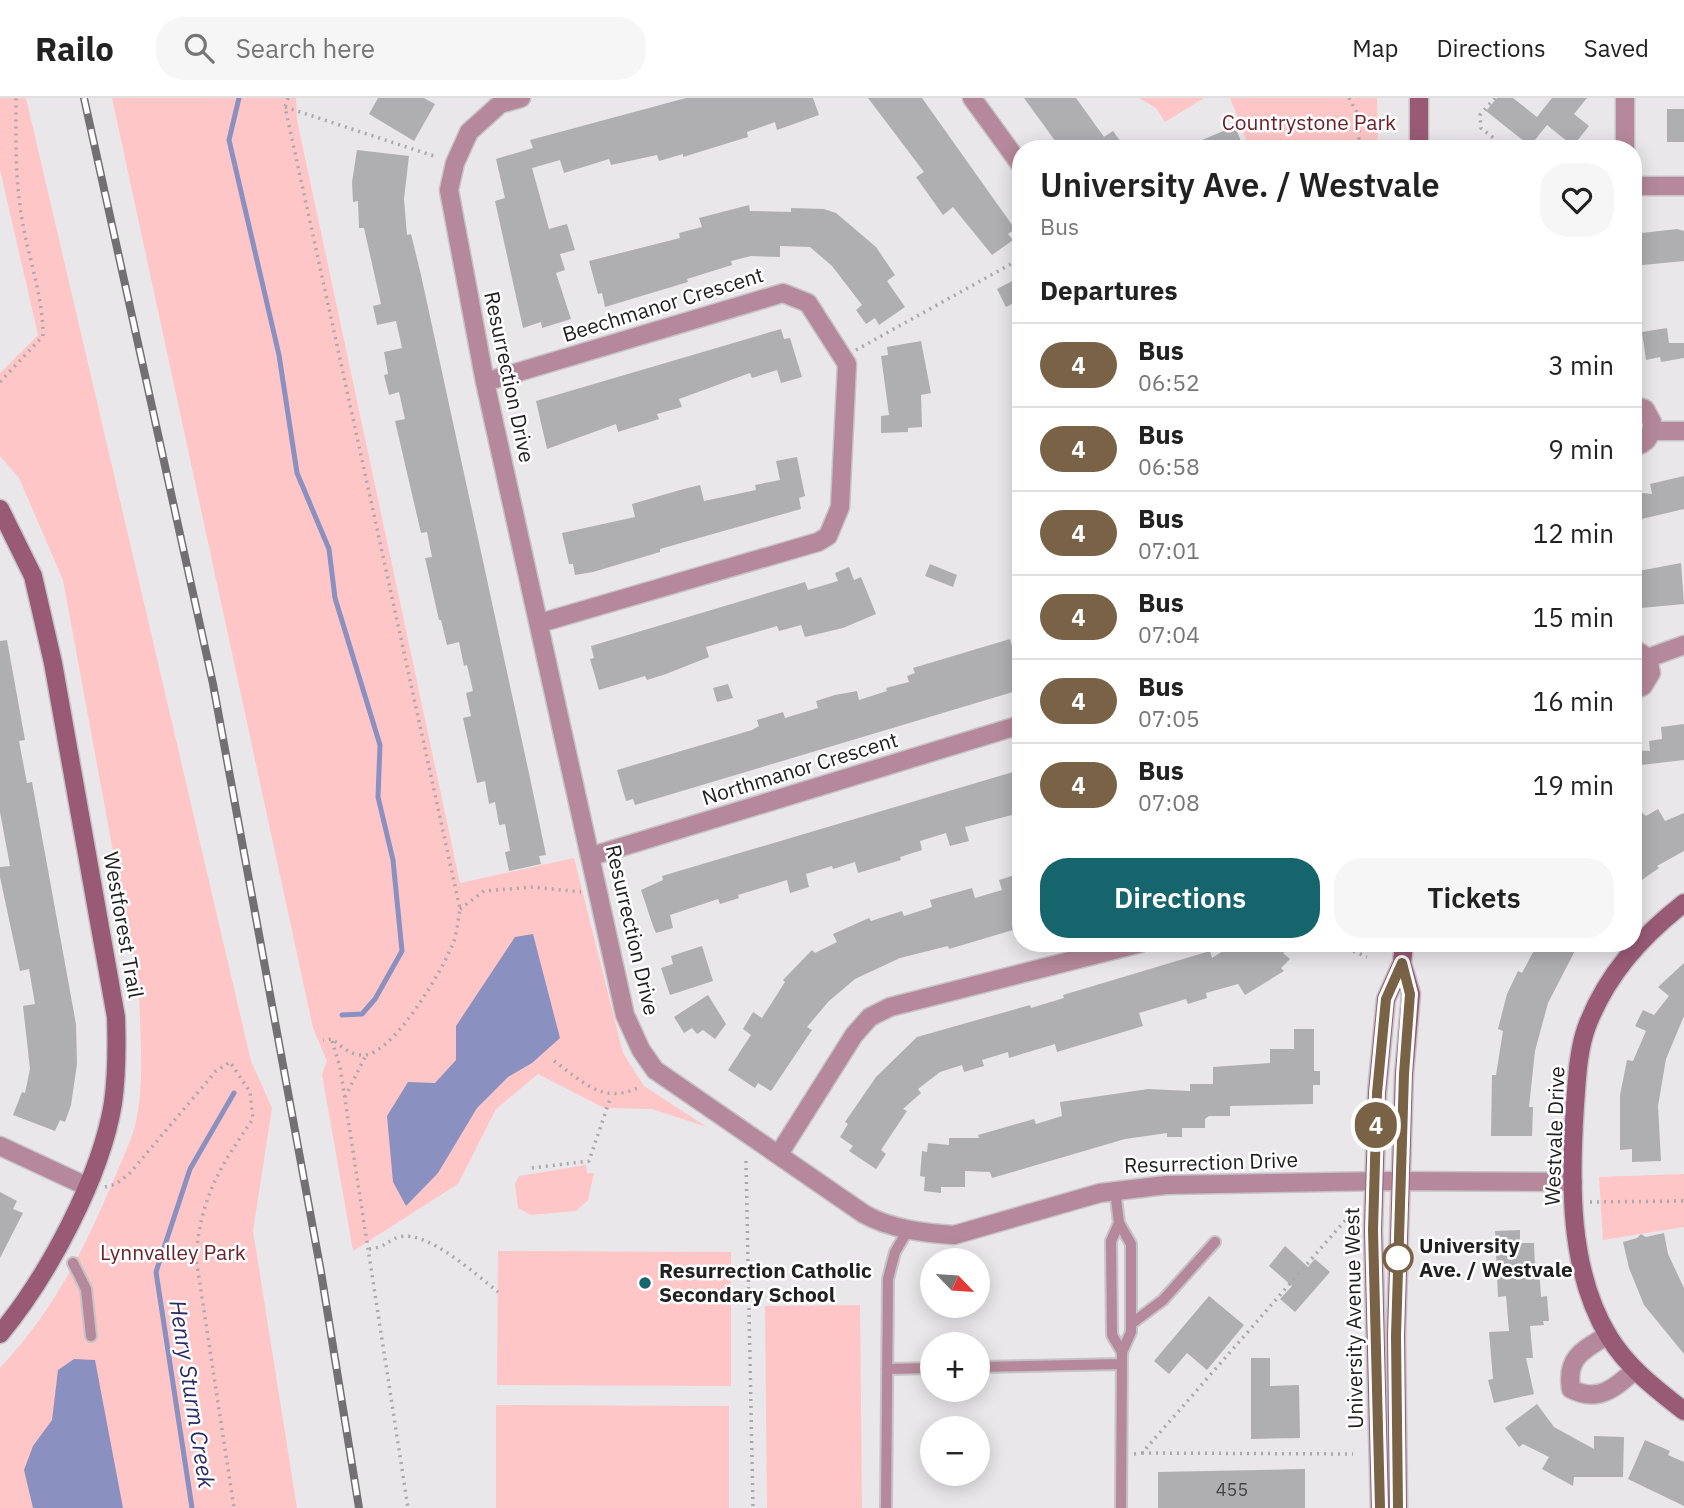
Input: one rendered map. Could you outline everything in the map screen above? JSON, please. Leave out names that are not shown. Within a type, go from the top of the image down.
[{"type":"street","name":"Resurrection Drive","points":[[521,98],[500,104],[470,132],[455,163],[449,190],[485,382],[592,856],[625,1015],[641,1050],[655,1070],[677,1088],[779,1154],[864,1214],[879,1222],[908,1230],[954,1235],[1115,1189],[1166,1185],[1387,1181],[1573,1182]]},
{"type":"street","points":[[972,98],[1012,153]]},
{"type":"street","points":[[1419,98],[1419,140]]},
{"type":"street","points":[[1625,98],[1625,140]]},
{"type":"street","points":[[1642,186],[1684,186]]},
{"type":"street","name":"Beechmanor Crescent","points":[[485,382],[783,293],[793,294],[808,303],[845,356]]},
{"type":"street","points":[[540,623],[818,542],[828,536],[840,508],[848,373],[845,356]]},
{"type":"street","points":[[1642,407],[1650,415],[1652,431],[1642,443]]},
{"type":"street","points":[[1652,431],[1684,432]]},
{"type":"street","name":"Westforest Trail","points":[[0,509],[33,576],[53,663],[116,1017],[117,1058],[113,1104],[100,1155],[44,1272],[0,1334]]},
{"type":"street","points":[[1642,653],[1684,645]]},
{"type":"street","points":[[1642,657],[1651,673],[1642,684]]},
{"type":"street","name":"Northmanor Crescent","points":[[592,856],[1012,727]]},
{"type":"street","name":"Westvale Drive","points":[[1642,938],[1684,903]]},
{"type":"street","points":[[779,1154],[854,1035],[870,1017],[890,1007],[1106,952]]},
{"type":"street","name":"University Avenue West","points":[[1398,1508],[1396,1336],[1387,1181],[1377,1093],[1386,999],[1402,963],[1403,952]]},
{"type":"street","name":"Westvale Drive","points":[[1631,952],[1611,978],[1586,1028],[1577,1073],[1573,1182],[1578,1248],[1588,1287],[1608,1335],[1635,1370],[1684,1411]]},
{"type":"street","name":"University Avenue West","points":[[1380,1508],[1373,1230],[1387,1181],[1410,994],[1402,963]]},
{"type":"street","points":[[0,1146],[86,1186]]},
{"type":"street","points":[[1608,1335],[1580,1353],[1568,1372],[1571,1389],[1584,1396],[1598,1396],[1635,1370]]},
{"type":"lane","points":[[1115,1189],[1119,1223],[1131,1244],[1131,1332],[1122,1352],[1121,1364],[1121,1508]]},
{"type":"lane","points":[[1119,1223],[1111,1241],[1112,1335],[1122,1352]]},
{"type":"lane","points":[[886,1508],[888,1279],[895,1252],[908,1230]]},
{"type":"lane","points":[[1131,1324],[1163,1300],[1215,1242]]},
{"type":"lane","points":[[73,1263],[86,1289],[91,1336]]},
{"type":"lane","points":[[990,1367],[1121,1364]]},
{"type":"lane","points":[[887,1369],[920,1368]]},
{"type":"path","points":[[0,382],[43,336],[39,291],[21,216],[17,177],[16,98]]},
{"type":"path","points":[[288,98],[285,107],[460,909],[455,939],[443,966],[412,1013],[380,1049],[366,1055],[351,1054],[332,1039],[323,1040]]},
{"type":"path","points":[[1349,98],[1359,116],[1359,140]]},
{"type":"path","points":[[1495,98],[1480,115],[1481,128],[1496,140]]},
{"type":"path","points":[[285,107],[433,156]]},
{"type":"path","points":[[845,356],[1012,263]]},
{"type":"path","points":[[460,909],[484,891],[533,887],[575,893],[599,890]]},
{"type":"path","points":[[1355,952],[1367,957]]},
{"type":"path","points":[[332,1039],[340,1066],[408,1508]]},
{"type":"path","points":[[344,1098],[366,1055]]},
{"type":"path","points":[[554,1060],[601,1093],[611,1096],[625,1095],[640,1087]]},
{"type":"path","points":[[110,1187],[130,1173],[216,1071],[230,1062],[245,1083],[253,1119],[221,1164],[210,1188],[198,1223],[196,1258],[234,1508]]},
{"type":"path","points":[[532,1168],[589,1161],[611,1096]]},
{"type":"path","points":[[746,1161],[753,1508]]},
{"type":"path","points":[[1590,1202],[1684,1201]]},
{"type":"path","points":[[1142,1453],[1349,1216]]},
{"type":"path","points":[[369,1249],[386,1247],[398,1237],[411,1237],[447,1253],[498,1292]]},
{"type":"path","points":[[1121,1455],[1353,1454]]},
{"type":"green space","name":"Lynnvalley Park","points":[[0,98],[26,98],[251,1061],[272,1108],[253,1231],[297,1508],[0,1508],[0,1368],[50,1304],[100,1212],[135,1126],[140,1094],[141,1059],[139,992],[63,580],[19,478],[0,456],[0,373],[38,335],[0,170]]},
{"type":"green space","points":[[112,98],[296,98],[297,120],[460,883],[574,858],[623,1053],[644,1086],[707,1127],[652,1109],[604,1108],[538,1074],[496,1109],[458,1184],[353,1251],[322,1074],[327,1061],[313,1028]]},
{"type":"green space","name":"Countrystone Park","points":[[1139,98],[1204,98],[1165,122],[1156,108]]},
{"type":"green space","name":"Countrystone Park","points":[[1230,98],[1377,98],[1378,140],[1246,140]]},
{"type":"green space","points":[[586,1165],[587,1173],[594,1173],[588,1200],[576,1211],[531,1215],[518,1208],[515,1184],[519,1176]]},
{"type":"green space","points":[[1684,1174],[1684,1227],[1603,1240],[1599,1177]]},
{"type":"green space","points":[[498,1251],[731,1252],[731,1386],[497,1385]]},
{"type":"green space","points":[[860,1305],[862,1508],[767,1508],[765,1306]]},
{"type":"green space","points":[[496,1405],[729,1406],[729,1508],[496,1508]]},
{"type":"water","points":[[533,934],[560,1038],[532,1063],[508,1077],[477,1108],[438,1173],[406,1206],[393,1182],[387,1116],[408,1082],[435,1083],[456,1060],[456,1026],[515,937]]},
{"type":"water","points":[[74,1359],[95,1360],[123,1508],[33,1508],[24,1470],[33,1446],[52,1420],[58,1370]]},
{"type":"building","points":[[378,98],[424,98],[435,104],[414,141],[369,114]]},
{"type":"building","points":[[686,98],[813,98],[819,115],[777,130],[775,122],[747,132],[748,137],[683,157],[683,154],[659,161],[657,155],[611,165],[609,159],[564,173],[560,160],[532,168],[549,229],[567,224],[575,250],[560,254],[565,270],[556,273],[571,319],[542,328],[541,322],[523,328],[495,201],[505,198],[496,159],[533,148],[530,140]]},
{"type":"building","points":[[868,98],[922,98],[1012,225],[1012,231],[1008,234],[1012,241],[992,255],[953,207],[943,215],[916,177],[924,172]]},
{"type":"building","points":[[1024,98],[1076,98],[1104,137],[1113,131],[1120,140],[1054,140]]},
{"type":"building","points":[[1497,98],[1513,98],[1537,117],[1552,98],[1587,98],[1574,114],[1589,126],[1578,140],[1566,140],[1547,125],[1535,140],[1522,140],[1486,111]]},
{"type":"building","points":[[1667,109],[1684,109],[1684,142],[1667,142]]},
{"type":"building","points":[[1235,126],[1240,140],[1202,140]]},
{"type":"building","points":[[357,150],[409,156],[404,199],[407,235],[411,234],[421,275],[530,778],[546,855],[539,856],[541,864],[509,871],[505,852],[510,851],[505,824],[499,825],[495,802],[489,804],[485,781],[477,783],[463,718],[471,716],[466,693],[473,691],[459,642],[447,645],[439,620],[425,558],[432,557],[427,532],[421,533],[395,421],[405,419],[399,392],[389,395],[384,375],[388,374],[384,352],[402,348],[396,321],[377,325],[373,306],[381,304],[364,228],[359,228],[358,201],[353,202],[352,182]]},
{"type":"building","points":[[749,205],[750,211],[791,212],[791,208],[824,209],[836,213],[876,247],[895,275],[887,281],[905,307],[879,325],[875,318],[866,324],[856,310],[862,305],[832,266],[810,247],[780,246],[780,257],[751,256],[731,261],[732,265],[687,279],[688,282],[605,307],[602,293],[598,294],[589,261],[680,238],[679,233],[702,227],[699,218]]},
{"type":"building","points":[[1677,229],[1684,231],[1684,261],[1642,265],[1642,233]]},
{"type":"building","points":[[1012,281],[1012,304],[1006,307],[997,289]]},
{"type":"building","points":[[1667,328],[1669,343],[1684,343],[1684,358],[1661,362],[1660,357],[1646,360],[1642,332]]},
{"type":"building","points":[[781,329],[784,339],[790,338],[802,377],[781,383],[777,370],[752,378],[750,373],[679,399],[682,407],[657,414],[659,419],[618,432],[616,424],[547,449],[536,401]]},
{"type":"building","points":[[921,341],[931,393],[921,395],[922,427],[908,428],[908,432],[881,433],[881,416],[889,415],[881,356],[888,355],[887,347]]},
{"type":"building","points":[[797,457],[805,496],[799,498],[801,509],[660,549],[660,552],[593,572],[575,575],[573,564],[569,564],[562,533],[635,517],[632,504],[700,485],[704,501],[756,490],[755,485],[780,480],[776,461]]},
{"type":"building","points":[[1684,476],[1684,509],[1642,519],[1642,493],[1652,494],[1650,484]]},
{"type":"building","points":[[1681,563],[1684,604],[1642,608],[1642,570]]},
{"type":"building","points":[[930,564],[957,575],[953,587],[925,576]]},
{"type":"building","points":[[849,567],[854,580],[861,577],[876,614],[843,628],[805,637],[801,625],[779,631],[777,626],[706,647],[709,657],[666,674],[647,680],[645,676],[599,690],[590,659],[594,658],[591,646],[805,582],[808,590],[838,581],[835,573]]},
{"type":"building","points":[[1010,639],[1012,692],[635,805],[633,799],[626,801],[617,770],[752,730],[759,726],[757,720],[783,712],[785,718],[818,708],[816,701],[835,695],[857,691],[859,700],[887,691],[886,688],[909,682],[907,676],[915,673],[913,668]]},
{"type":"building","points":[[7,640],[25,740],[19,741],[27,783],[32,782],[76,1024],[77,1064],[71,1105],[65,1122],[60,1120],[55,1131],[13,1115],[22,1092],[25,1093],[30,1069],[23,1006],[35,1004],[29,969],[20,971],[0,877],[0,867],[10,866],[0,812],[0,641]]},
{"type":"building","points":[[728,684],[733,698],[717,702],[713,688]]},
{"type":"building","points":[[1684,724],[1684,760],[1642,765],[1642,751],[1650,751],[1649,741],[1662,739],[1661,727]]},
{"type":"building","points":[[1012,772],[1012,815],[965,827],[969,841],[950,846],[946,833],[920,841],[922,850],[900,857],[901,860],[858,873],[855,862],[806,874],[809,887],[790,893],[787,880],[738,895],[739,898],[720,904],[718,899],[670,915],[673,928],[656,933],[641,890],[663,880],[662,876]]},
{"type":"building","points":[[1658,809],[1665,821],[1684,813],[1684,851],[1657,866],[1659,868],[1642,880],[1642,812],[1646,816]]},
{"type":"building","points":[[1012,876],[1012,930],[949,949],[948,946],[900,958],[855,979],[829,1001],[807,1027],[812,1030],[771,1091],[758,1083],[755,1088],[728,1070],[751,1035],[743,1029],[753,1012],[762,1018],[785,982],[783,980],[812,950],[815,953],[837,942],[833,934],[869,918],[871,921],[902,911],[904,916],[932,907],[930,900],[972,888],[975,898],[1002,890],[999,880]]},
{"type":"building","points":[[702,946],[713,981],[670,995],[661,968],[673,964],[671,956]]},
{"type":"building","points":[[1207,952],[1210,952],[1212,958],[1222,952],[1284,952],[1290,959],[1281,968],[1284,971],[1245,995],[1238,984],[1206,993],[1207,998],[1188,1004],[1186,999],[1139,1013],[1143,1026],[1057,1052],[1055,1044],[1009,1058],[1008,1052],[982,1060],[984,1066],[964,1072],[962,1065],[940,1072],[918,1089],[921,1093],[903,1109],[907,1111],[881,1150],[886,1154],[876,1169],[849,1151],[853,1146],[840,1137],[848,1124],[845,1122],[876,1077],[917,1037],[1030,1005],[1031,1008],[1064,998],[1063,995]]},
{"type":"building","points":[[1533,952],[1574,952],[1548,1003],[1535,1051],[1529,1107],[1533,1107],[1532,1136],[1491,1136],[1492,1075],[1496,1075],[1503,1031],[1498,1029],[1507,994],[1518,971],[1522,973]]},
{"type":"building","points":[[1684,963],[1684,1016],[1666,1059],[1658,1106],[1661,1161],[1632,1162],[1632,1149],[1620,1150],[1620,1095],[1627,1060],[1633,1061],[1646,1031],[1635,1026],[1643,1010],[1654,1015],[1669,996],[1658,987]]},
{"type":"building","points":[[708,995],[726,1024],[715,1039],[703,1030],[697,1034],[692,1028],[684,1033],[674,1017]]},
{"type":"building","points":[[1294,1029],[1314,1029],[1314,1071],[1320,1071],[1320,1085],[1313,1085],[1313,1104],[1230,1106],[1230,1116],[1209,1116],[1205,1119],[1205,1128],[1182,1128],[1182,1137],[1167,1137],[1167,1133],[1125,1139],[992,1178],[990,1172],[965,1171],[965,1187],[941,1187],[941,1193],[924,1191],[925,1177],[920,1176],[922,1151],[927,1152],[928,1143],[949,1145],[949,1138],[979,1138],[978,1135],[1034,1119],[1036,1124],[1062,1116],[1060,1102],[1148,1089],[1190,1091],[1190,1084],[1213,1084],[1213,1067],[1270,1063],[1270,1049],[1294,1049]]},
{"type":"building","points":[[0,1192],[17,1201],[13,1209],[23,1213],[0,1258]]},
{"type":"building","points":[[1520,1230],[1520,1243],[1534,1243],[1535,1267],[1539,1267],[1541,1297],[1547,1296],[1549,1321],[1543,1321],[1544,1325],[1530,1326],[1533,1358],[1526,1358],[1534,1394],[1494,1403],[1488,1380],[1493,1379],[1489,1332],[1509,1331],[1506,1296],[1498,1297],[1495,1231]]},
{"type":"building","points":[[1664,1233],[1668,1254],[1684,1288],[1684,1354],[1644,1305],[1629,1268],[1623,1242],[1641,1234],[1646,1237]]},
{"type":"building","points":[[1285,1246],[1308,1267],[1315,1259],[1330,1272],[1295,1312],[1280,1299],[1292,1286],[1269,1266]]},
{"type":"building","points":[[1209,1296],[1244,1325],[1207,1370],[1187,1353],[1169,1374],[1154,1361]]},
{"type":"building","points":[[1251,1358],[1270,1358],[1270,1386],[1299,1385],[1300,1438],[1251,1439]]},
{"type":"building","points":[[1537,1404],[1554,1427],[1594,1449],[1594,1436],[1624,1437],[1623,1477],[1574,1477],[1573,1486],[1542,1469],[1549,1457],[1523,1444],[1519,1447],[1505,1428]]},
{"type":"building","points":[[1645,1440],[1670,1451],[1668,1455],[1684,1462],[1684,1506],[1628,1479]]},
{"type":"building","points":[[1305,1469],[1305,1508],[1158,1508],[1158,1472]]},
{"type":"waterway","points":[[239,98],[229,140],[279,355],[297,473],[329,549],[335,598],[380,745],[378,797],[393,860],[402,951],[375,999],[362,1014],[342,1015]]},
{"type":"waterway","name":"Henry Sturm Creek","points":[[192,1508],[156,1272],[190,1169],[234,1093]]},
{"type":"railway","points":[[84,98],[213,684],[321,1272],[359,1508]]},
{"type":"bus line","name":"4","points":[[1380,1508],[1373,1230],[1377,1093],[1386,999],[1402,963],[1410,994],[1404,1074],[1396,1336],[1398,1508]]},
{"type":"place","name":"University Ave. / Westvale","points":[[1398,1258]]},
{"type":"place","name":"Resurrection Catholic Secondary School","points":[[645,1283]]}]
